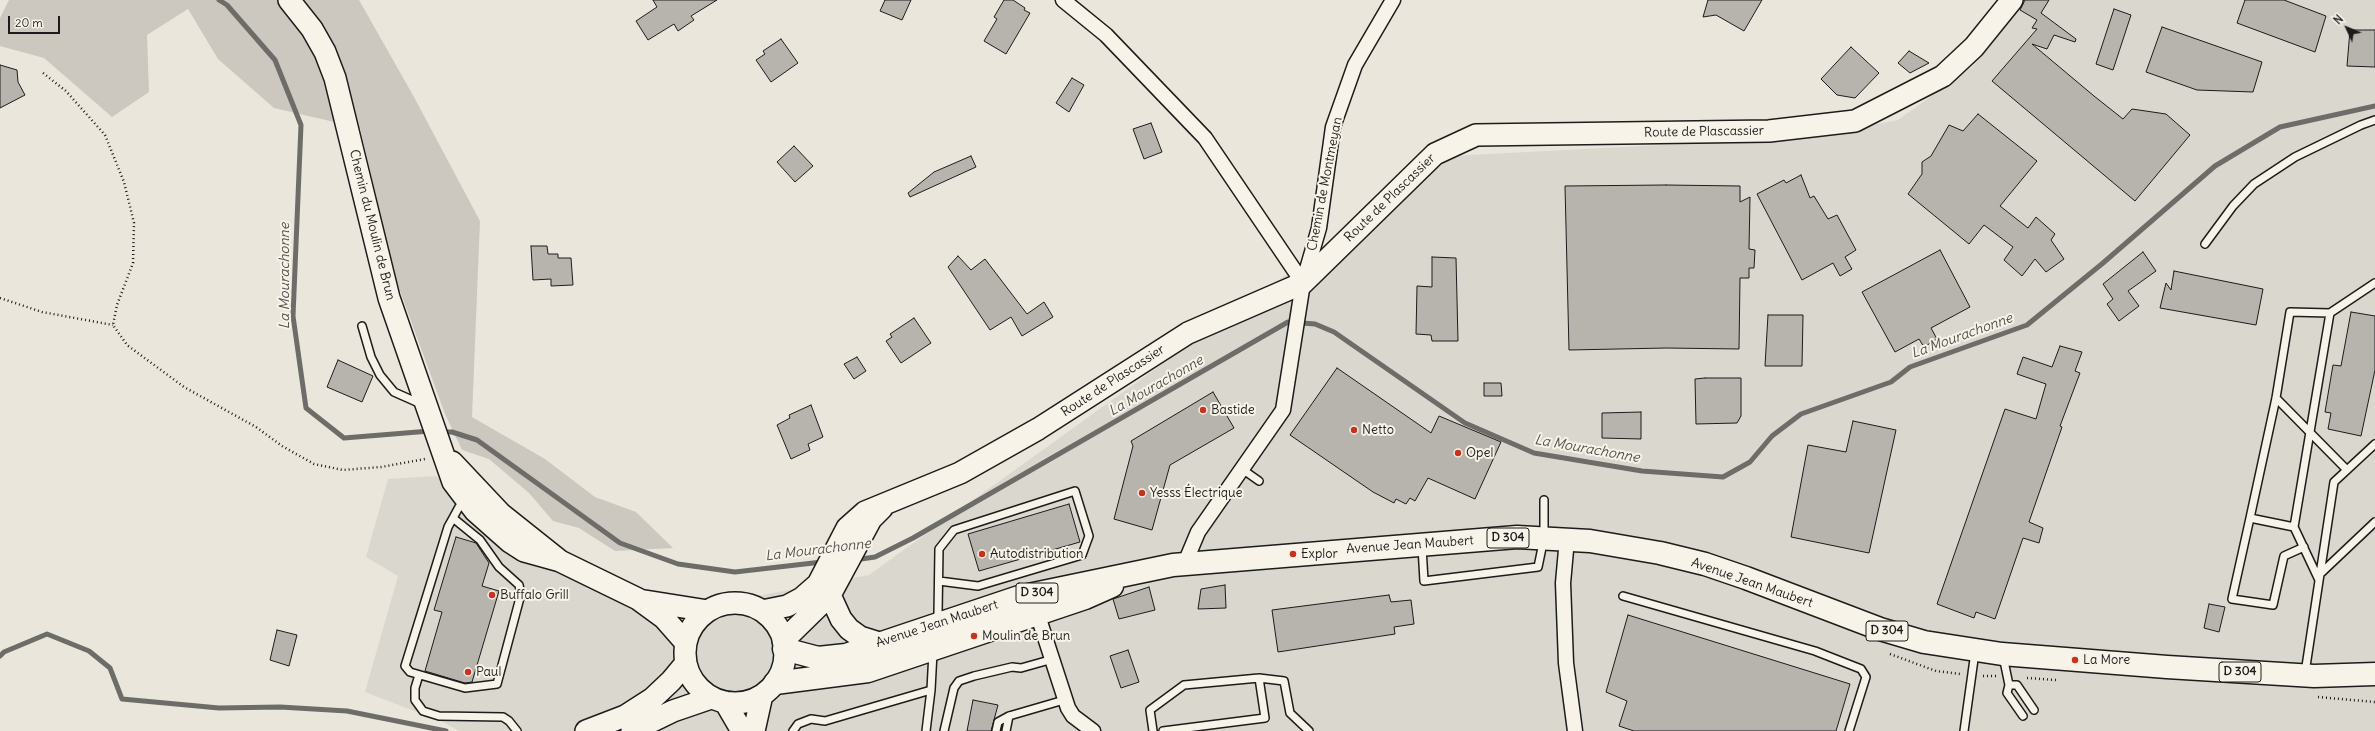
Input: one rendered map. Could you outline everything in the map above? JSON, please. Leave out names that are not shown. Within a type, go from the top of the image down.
[{"type":"main road","name":"Avenue Jean Maubert","points":[[784,645],[818,658],[846,655],[1019,597],[1185,563],[1517,537],[1567,539],[1619,545],[1705,564],[1880,629],[1924,642],[2002,654],[2167,668],[2309,676],[2375,674]]},
{"type":"main road","name":"Avenue Jean Maubert","points":[[768,689],[868,671],[1085,598],[1138,573]]},
{"type":"main road","name":"Avenue Jean Maubert","points":[[2309,676],[2375,688]]},
{"type":"street","name":"Chemin du Moulin de Brun","points":[[289,0],[312,29],[325,52],[335,78],[390,298],[453,482],[467,501],[493,529],[510,542],[524,551],[560,562],[638,599],[664,618],[686,653]]},
{"type":"street","points":[[1063,0],[1106,35],[1205,138],[1303,283]]},
{"type":"street","name":"Chemin de Montmeyan","points":[[1185,563],[1198,532],[1283,410],[1303,283],[1319,228],[1322,197],[1333,127],[1355,65],[1393,0]]},
{"type":"street","name":"Route de Plascassier","points":[[762,611],[787,606],[830,584],[842,536],[847,528],[865,512],[960,473],[1038,429],[1188,333],[1303,283],[1435,154],[1476,135],[1769,131],[1855,121],[1943,76],[1974,47],[2012,0]]},
{"type":"street","name":"Chemin du Moulin de Brun","points":[[443,451],[501,514],[560,562]]},
{"type":"street","name":"Route de Plascassier","points":[[784,645],[830,584],[863,536],[871,519],[888,503]]},
{"type":"street","points":[[1567,539],[1563,583],[1566,662],[1576,731]]},
{"type":"street","points":[[830,584],[841,619],[849,629],[860,637],[879,643]]},
{"type":"street","name":"Chemin du Moulin de Brun","points":[[638,599],[708,611]]},
{"type":"street","points":[[586,731],[625,716],[653,698],[671,681],[686,653],[690,630],[708,611],[729,604],[740,604],[762,611],[775,624],[784,645],[784,661],[768,689],[754,731]]},
{"type":"street","points":[[934,626],[939,633],[1022,607],[1030,609],[1037,614],[1053,659],[1064,700],[1073,716],[1093,731]]},
{"type":"street","points":[[686,653],[694,683],[718,700],[742,731]]},
{"type":"street","points":[[632,731],[673,711],[718,700],[738,703],[750,701],[768,689]]},
{"type":"lane","points":[[2205,244],[2233,206],[2254,184],[2295,156],[2375,120]]},
{"type":"lane","points":[[2304,547],[2284,556],[2273,605],[2232,599],[2276,398],[2290,312],[2330,313],[2375,283]]},
{"type":"lane","points":[[2320,577],[2294,527],[2330,313]]},
{"type":"lane","points":[[362,326],[371,357],[380,375],[394,392],[429,413]]},
{"type":"lane","points":[[2276,398],[2347,470]]},
{"type":"lane","points":[[2309,676],[2320,577],[2334,482],[2375,444]]},
{"type":"lane","points":[[1242,469],[1259,481]]},
{"type":"lane","points":[[934,626],[939,581],[940,549],[954,530],[1075,491],[1089,536],[1082,555],[978,586],[939,581]]},
{"type":"lane","points":[[453,518],[480,540],[499,567],[518,585],[521,594],[497,684],[465,688],[410,672],[405,666],[448,527],[453,518],[459,508],[467,501],[472,499],[501,514]]},
{"type":"lane","points":[[1422,545],[1424,581],[1538,567],[1544,538],[1544,500]]},
{"type":"lane","points":[[2250,518],[2294,527]]},
{"type":"lane","points":[[2320,577],[2375,522]]},
{"type":"lane","points":[[1624,596],[1815,651],[1861,669],[1866,677],[1849,731]]},
{"type":"lane","points":[[926,731],[931,690],[933,650]]},
{"type":"lane","points":[[1964,731],[1975,650]]},
{"type":"lane","points":[[2002,654],[2009,685],[2007,693],[2023,716]]},
{"type":"lane","points":[[944,731],[954,688],[959,681],[1012,667],[1021,668],[1053,659]]},
{"type":"lane","points":[[419,675],[415,688],[415,700],[423,711],[439,716],[503,717],[509,721],[517,731]]},
{"type":"lane","points":[[1163,731],[1265,718],[1259,678]]},
{"type":"lane","points":[[1153,731],[1150,710],[1184,685],[1259,678],[1284,681],[1290,713],[1309,731]]},
{"type":"lane","points":[[2009,685],[2017,685],[2034,710]]},
{"type":"lane","points":[[793,731],[798,724],[811,719],[825,721],[931,690]]},
{"type":"lane","points":[[996,731],[998,722],[1009,716],[1064,700]]},
{"type":"lane","points":[[1006,731],[1009,716]]},
{"type":"path","points":[[43,73],[66,91],[105,136],[124,182],[134,223],[133,263],[117,305],[113,325]]},
{"type":"path","points":[[0,298],[42,312],[113,325],[128,345],[184,387],[256,427],[282,446],[314,464],[343,470],[381,467],[443,451]]},
{"type":"shaded area","points":[[9,0],[359,0],[414,97],[480,221],[472,417],[545,459],[595,497],[636,512],[673,548],[615,551],[579,528],[553,521],[529,493],[489,459],[462,450],[445,414],[396,280],[360,128],[274,108],[218,59],[188,9],[147,35],[149,92],[112,117],[44,58],[0,46],[0,18]]},
{"type":"shaded area","points":[[2021,0],[2375,0],[2375,731],[459,731],[443,722],[365,692],[398,576],[366,557],[388,479],[436,476],[492,532],[645,617],[869,575],[1451,156],[1737,141],[1789,141],[1898,120],[1973,66],[2008,22]]},
{"type":"building","points":[[653,0],[717,0],[691,16],[694,20],[678,31],[674,24],[648,40],[636,21],[657,7]]},
{"type":"building","points":[[885,0],[911,0],[902,20],[880,11]]},
{"type":"building","points":[[1004,0],[1013,0],[1025,8],[1024,10],[1030,13],[1006,54],[984,41],[997,19],[994,17]]},
{"type":"building","points":[[1708,0],[1762,0],[1744,31],[1716,15],[1703,17]]},
{"type":"building","points":[[2025,0],[2049,0],[2041,13],[2076,39],[2075,42],[2054,35],[2047,49],[2032,44],[2094,96],[2123,119],[2132,109],[2166,114],[2190,135],[2135,201],[1992,81],[2037,29],[2032,28],[2037,20],[2020,10]]},
{"type":"building","points":[[2245,0],[2284,0],[2326,16],[2315,52],[2237,23]]},
{"type":"building","points":[[2114,9],[2131,15],[2113,70],[2096,64]]},
{"type":"building","points":[[2162,27],[2262,62],[2253,92],[2197,90],[2146,72]]},
{"type":"building","points":[[2350,30],[2375,30],[2375,67],[2347,66]]},
{"type":"building","points":[[781,39],[798,63],[771,82],[756,60],[765,54],[763,51]]},
{"type":"building","points":[[1851,47],[1879,73],[1855,98],[1837,95],[1821,79]]},
{"type":"building","points":[[1909,51],[1929,63],[1910,73],[1898,63]]},
{"type":"building","points":[[0,65],[17,70],[18,82],[25,95],[0,108]]},
{"type":"building","points":[[1072,78],[1084,85],[1069,112],[1056,103]]},
{"type":"building","points":[[1978,114],[2037,161],[2000,206],[2028,228],[2036,217],[2055,234],[2051,240],[2064,259],[2046,272],[2035,259],[2022,276],[2004,260],[2013,247],[1984,225],[1969,244],[1908,194],[1922,174],[1922,162],[1931,156],[1949,125],[1963,131]]},
{"type":"building","points":[[1151,123],[1162,152],[1144,159],[1133,129]]},
{"type":"building","points":[[794,146],[813,166],[795,182],[777,162]]},
{"type":"building","points":[[971,156],[976,167],[910,197],[908,193],[934,172]]},
{"type":"building","points":[[1801,175],[1810,198],[1814,196],[1828,219],[1837,215],[1856,250],[1845,257],[1852,269],[1840,276],[1833,263],[1802,280],[1757,194],[1784,180],[1786,183]]},
{"type":"building","points":[[1565,186],[1740,186],[1740,202],[1750,197],[1749,249],[1755,250],[1754,268],[1749,268],[1749,278],[1740,278],[1739,349],[1666,348],[1569,350]]},
{"type":"building","points":[[531,246],[547,246],[548,254],[558,254],[558,258],[571,258],[573,285],[551,286],[551,279],[533,280]]},
{"type":"building","points":[[1940,250],[1970,307],[1931,328],[1937,339],[1924,347],[1919,339],[1895,352],[1862,292]]},
{"type":"building","points":[[2143,252],[2156,271],[2128,291],[2139,306],[2119,321],[2107,304],[2113,299],[2103,284]]},
{"type":"building","points":[[958,256],[971,270],[985,259],[1027,314],[1044,302],[1053,317],[1022,336],[1011,317],[990,330],[948,267]]},
{"type":"building","points":[[1432,257],[1456,258],[1458,341],[1432,341],[1431,335],[1416,334],[1417,286],[1432,287]]},
{"type":"building","points":[[2174,271],[2263,289],[2256,325],[2160,308],[2166,283],[2171,290]]},
{"type":"building","points":[[2351,312],[2375,316],[2375,370],[2361,436],[2328,429],[2331,413],[2325,412],[2333,365],[2341,366]]},
{"type":"building","points":[[1768,315],[1803,315],[1802,366],[1765,366]]},
{"type":"building","points":[[914,318],[931,343],[901,363],[886,341],[892,337],[890,334]]},
{"type":"building","points":[[2060,346],[2082,352],[2075,371],[2080,373],[2060,426],[2062,427],[2029,522],[2043,528],[2039,543],[2023,538],[1995,619],[1976,612],[1974,618],[1937,604],[2005,409],[2036,419],[2046,384],[2017,374],[2023,357],[2052,367]]},
{"type":"building","points":[[857,357],[866,371],[854,379],[844,364]]},
{"type":"building","points":[[338,360],[373,376],[362,402],[327,387]]},
{"type":"building","points":[[1337,368],[1431,433],[1439,416],[1501,442],[1475,499],[1428,478],[1415,501],[1410,498],[1406,504],[1396,499],[1394,503],[1373,492],[1290,435]]},
{"type":"building","points":[[1741,378],[1741,416],[1737,423],[1696,424],[1695,379]]},
{"type":"building","points":[[1484,383],[1501,383],[1502,396],[1484,396]]},
{"type":"building","points":[[1213,392],[1234,428],[1170,465],[1152,530],[1114,519],[1133,446],[1131,441]]},
{"type":"building","points":[[811,405],[823,437],[808,444],[810,450],[791,459],[777,425],[790,418],[789,415]]},
{"type":"building","points":[[1641,412],[1641,439],[1602,438],[1602,413]]},
{"type":"building","points":[[1853,421],[1896,430],[1869,553],[1791,537],[1808,445],[1846,452]]},
{"type":"building","points":[[1069,504],[1080,542],[979,571],[968,534]]},
{"type":"building","points":[[456,537],[476,543],[489,563],[482,586],[499,591],[472,682],[465,683],[425,671],[442,612],[434,610]]},
{"type":"building","points":[[1225,585],[1226,608],[1198,609],[1201,589]]},
{"type":"building","points":[[1149,587],[1155,610],[1119,619],[1113,599]]},
{"type":"building","points":[[1389,595],[1391,602],[1411,600],[1414,624],[1394,627],[1395,634],[1278,652],[1272,610]]},
{"type":"building","points":[[2209,604],[2225,607],[2219,632],[2204,628]]},
{"type":"building","points":[[1628,615],[1850,684],[1836,731],[1634,731],[1619,726],[1627,701],[1606,692]]},
{"type":"building","points":[[277,630],[297,635],[289,666],[270,660]]},
{"type":"building","points":[[1128,650],[1139,682],[1121,688],[1110,656]]},
{"type":"building","points":[[973,700],[998,705],[991,731],[967,731]]},
{"type":"waterway","name":"La Mourachonne","points":[[219,0],[227,5],[275,60],[301,125],[293,316],[306,408],[344,438],[430,431]]},
{"type":"waterway","name":"La Mourachonne","points":[[854,560],[875,557],[913,538],[1288,322],[1315,324],[1334,332],[1465,423],[1534,453],[1642,471],[1723,477],[1750,462],[1772,436],[1801,414],[1891,382],[1910,367],[2027,325],[2103,263],[2215,166],[2280,127],[2375,106]]},
{"type":"waterway","name":"La Mourachonne","points":[[442,432],[452,432],[477,440],[620,543],[678,564],[735,572],[822,562]]},
{"type":"waterway","points":[[0,656],[4,652],[47,634],[89,651],[110,668],[122,699],[219,708],[280,707],[347,711],[446,731]]},
{"type":"place","name":"Bastide","points":[[1203,410]]},
{"type":"place","name":"Netto","points":[[1354,430]]},
{"type":"place","name":"Opel","points":[[1458,453]]},
{"type":"place","name":"Yesss Électrique","points":[[1142,493]]},
{"type":"place","name":"Autodistribution","points":[[982,554]]},
{"type":"place","name":"Explor","points":[[1293,554]]},
{"type":"place","name":"Buffalo Grill","points":[[492,595]]},
{"type":"place","name":"Moulin de Brun","points":[[974,636]]},
{"type":"place","name":"La More","points":[[2075,660]]},
{"type":"place","name":"Paul","points":[[468,672]]}]
